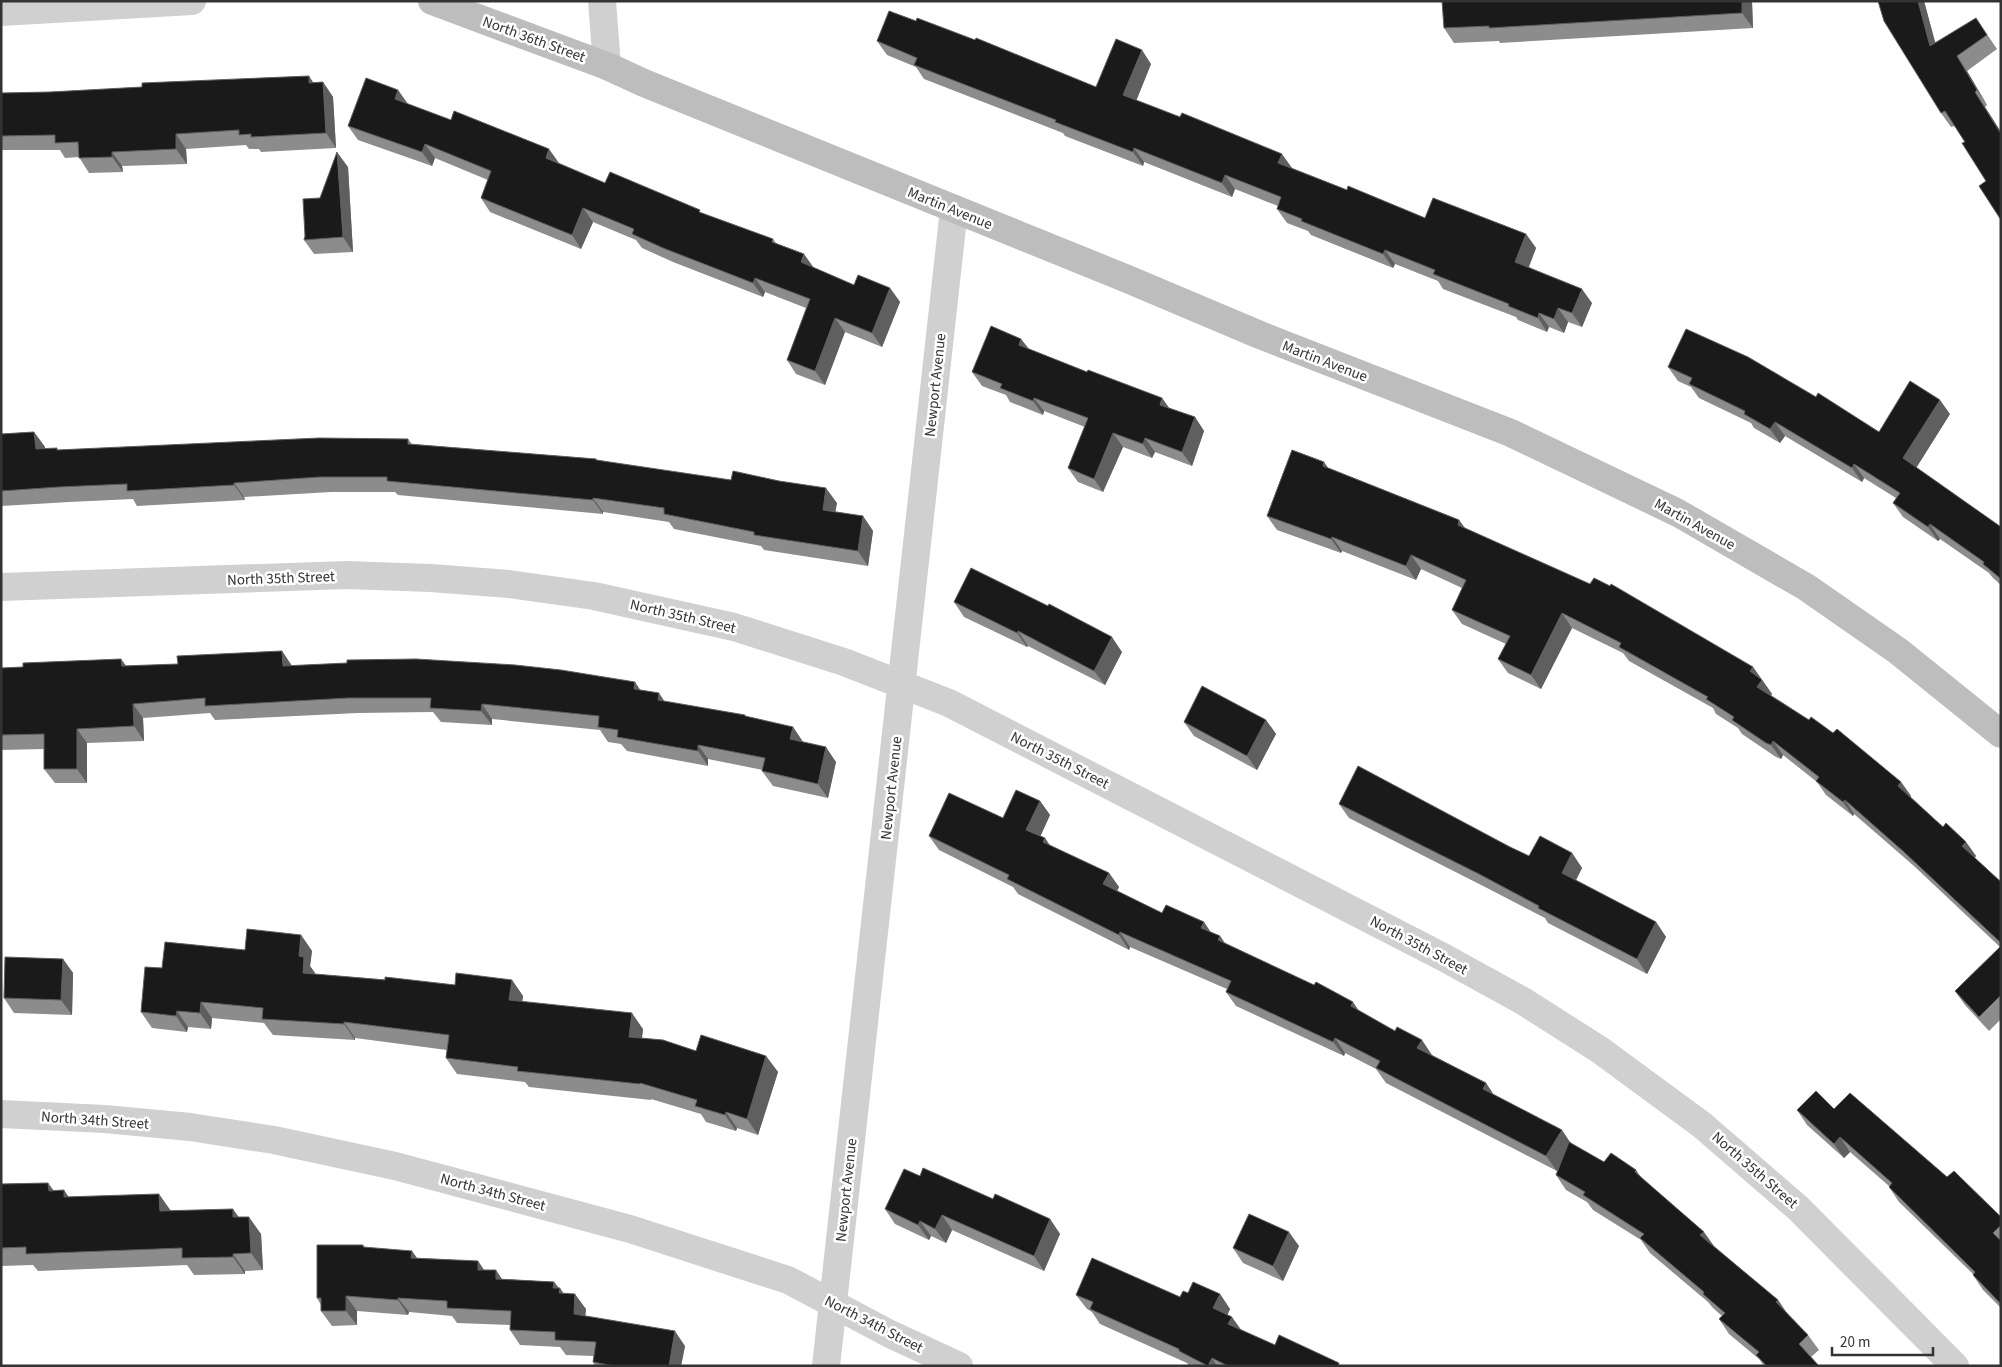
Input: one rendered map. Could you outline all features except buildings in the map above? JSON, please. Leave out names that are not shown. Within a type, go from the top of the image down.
[{"type":"main road","name":"North 36th Street","points":[[432,1],[607,66]]},
{"type":"main road","name":"Martin Avenue","points":[[607,66],[644,83],[1260,335],[1511,433],[1678,513],[1806,586],[1898,650],[2001,734]]},
{"type":"street","points":[[1,12],[192,1]]},
{"type":"street","points":[[602,1],[607,66]]},
{"type":"street","name":"Newport Avenue","points":[[826,1366],[954,210]]},
{"type":"street","name":"North 35th Street","points":[[1,588],[346,575],[431,578],[510,584],[594,596],[734,627],[844,662],[902,684],[949,703],[1444,957],[1522,1001],[1600,1050],[1702,1125],[1798,1208],[1955,1366]]},
{"type":"street","name":"North 34th Street","points":[[1,1114],[105,1119],[190,1127],[274,1140],[396,1166],[630,1229],[788,1280],[890,1334],[958,1366]]}]
